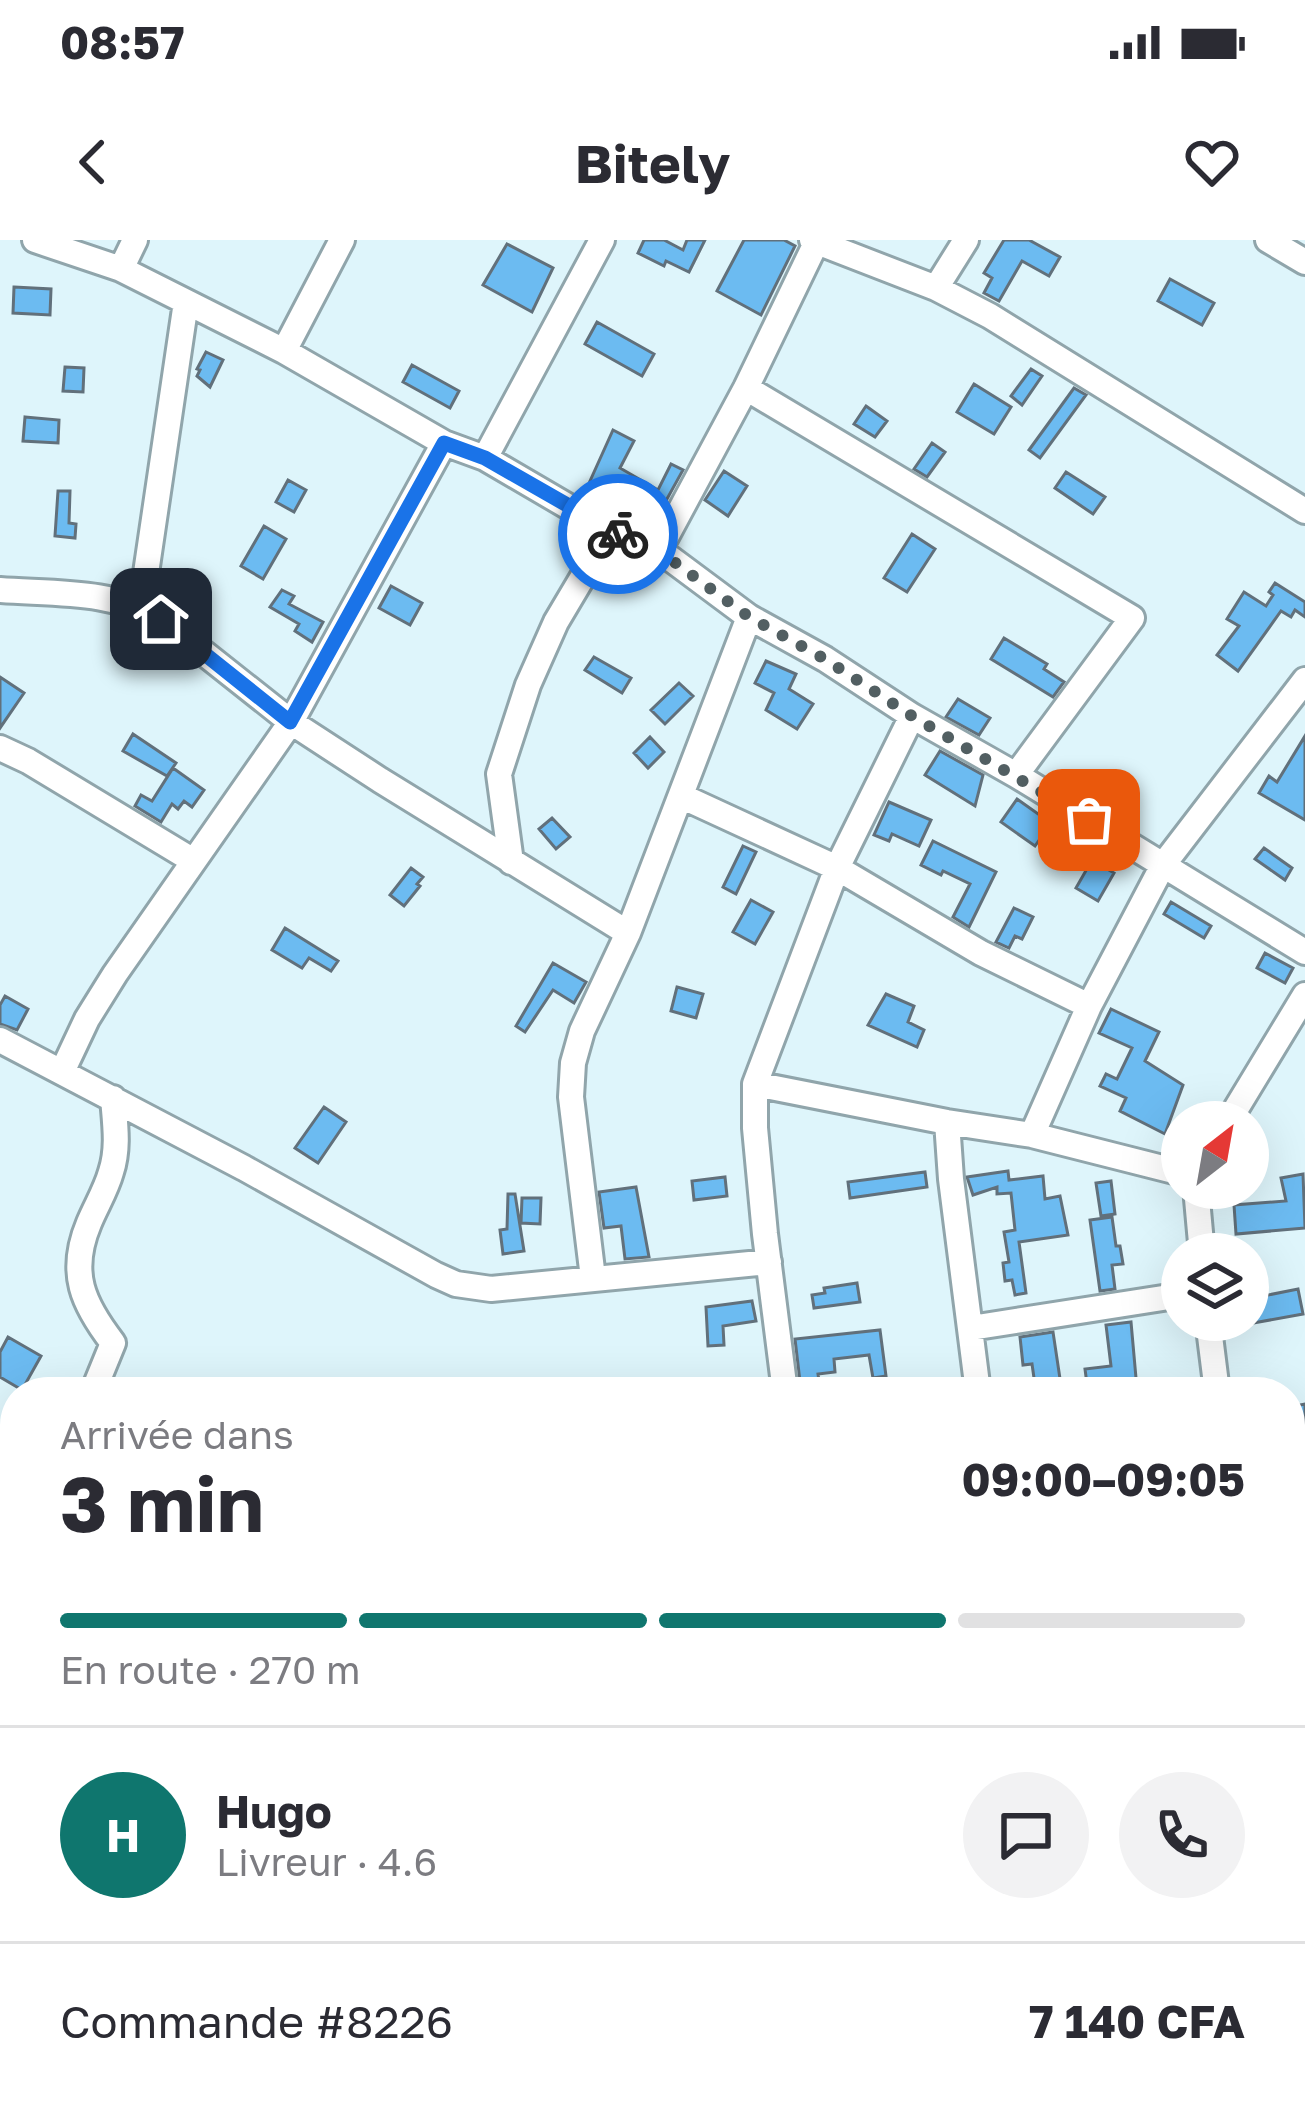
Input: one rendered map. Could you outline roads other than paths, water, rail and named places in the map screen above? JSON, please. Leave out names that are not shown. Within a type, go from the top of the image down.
[{"type":"street","points":[[35,240],[121,269],[284,351],[444,443],[485,458],[610,531],[658,550],[749,617],[1305,952]]},
{"type":"street","points":[[121,269],[135,240]]},
{"type":"street","points":[[284,351],[342,240]]},
{"type":"street","points":[[485,458],[602,240]]},
{"type":"street","points":[[936,288],[966,240]]},
{"type":"street","points":[[1268,240],[1305,262]]},
{"type":"street","points":[[658,550],[746,388],[814,242],[936,288],[990,316],[1305,511]]},
{"type":"street","points":[[141,607],[186,302]]},
{"type":"street","points":[[746,388],[1132,617],[1016,775]]},
{"type":"street","points":[[62,1072],[102,994],[290,722],[444,443]]},
{"type":"street","points":[[511,862],[499,774],[546,643],[610,531]]},
{"type":"street","points":[[0,590],[112,598],[141,607],[290,722],[628,933]]},
{"type":"street","points":[[593,1278],[571,1097],[573,1064],[582,1030],[628,933],[749,617]]},
{"type":"street","points":[[1032,1136],[1089,1006],[1163,865],[1305,680]]},
{"type":"street","points":[[783,1377],[755,1128],[755,1084],[836,868],[912,716]]},
{"type":"street","points":[[0,748],[192,860]]},
{"type":"street","points":[[681,796],[836,868],[981,953],[1089,1006]]},
{"type":"street","points":[[1241,1101],[1305,994]]},
{"type":"street","points":[[0,1040],[456,1284],[491,1288],[769,1262]]},
{"type":"street","points":[[755,1084],[1032,1136],[1161,1168]]},
{"type":"street","points":[[99,1377],[113,1343],[82,1294],[82,1240],[116,1152],[113,1098]]},
{"type":"street","points":[[947,1122],[976,1377]]},
{"type":"street","points":[[970,1328],[1161,1298]]},
{"type":"street","points":[[1211,1341],[1215,1377]]}]
